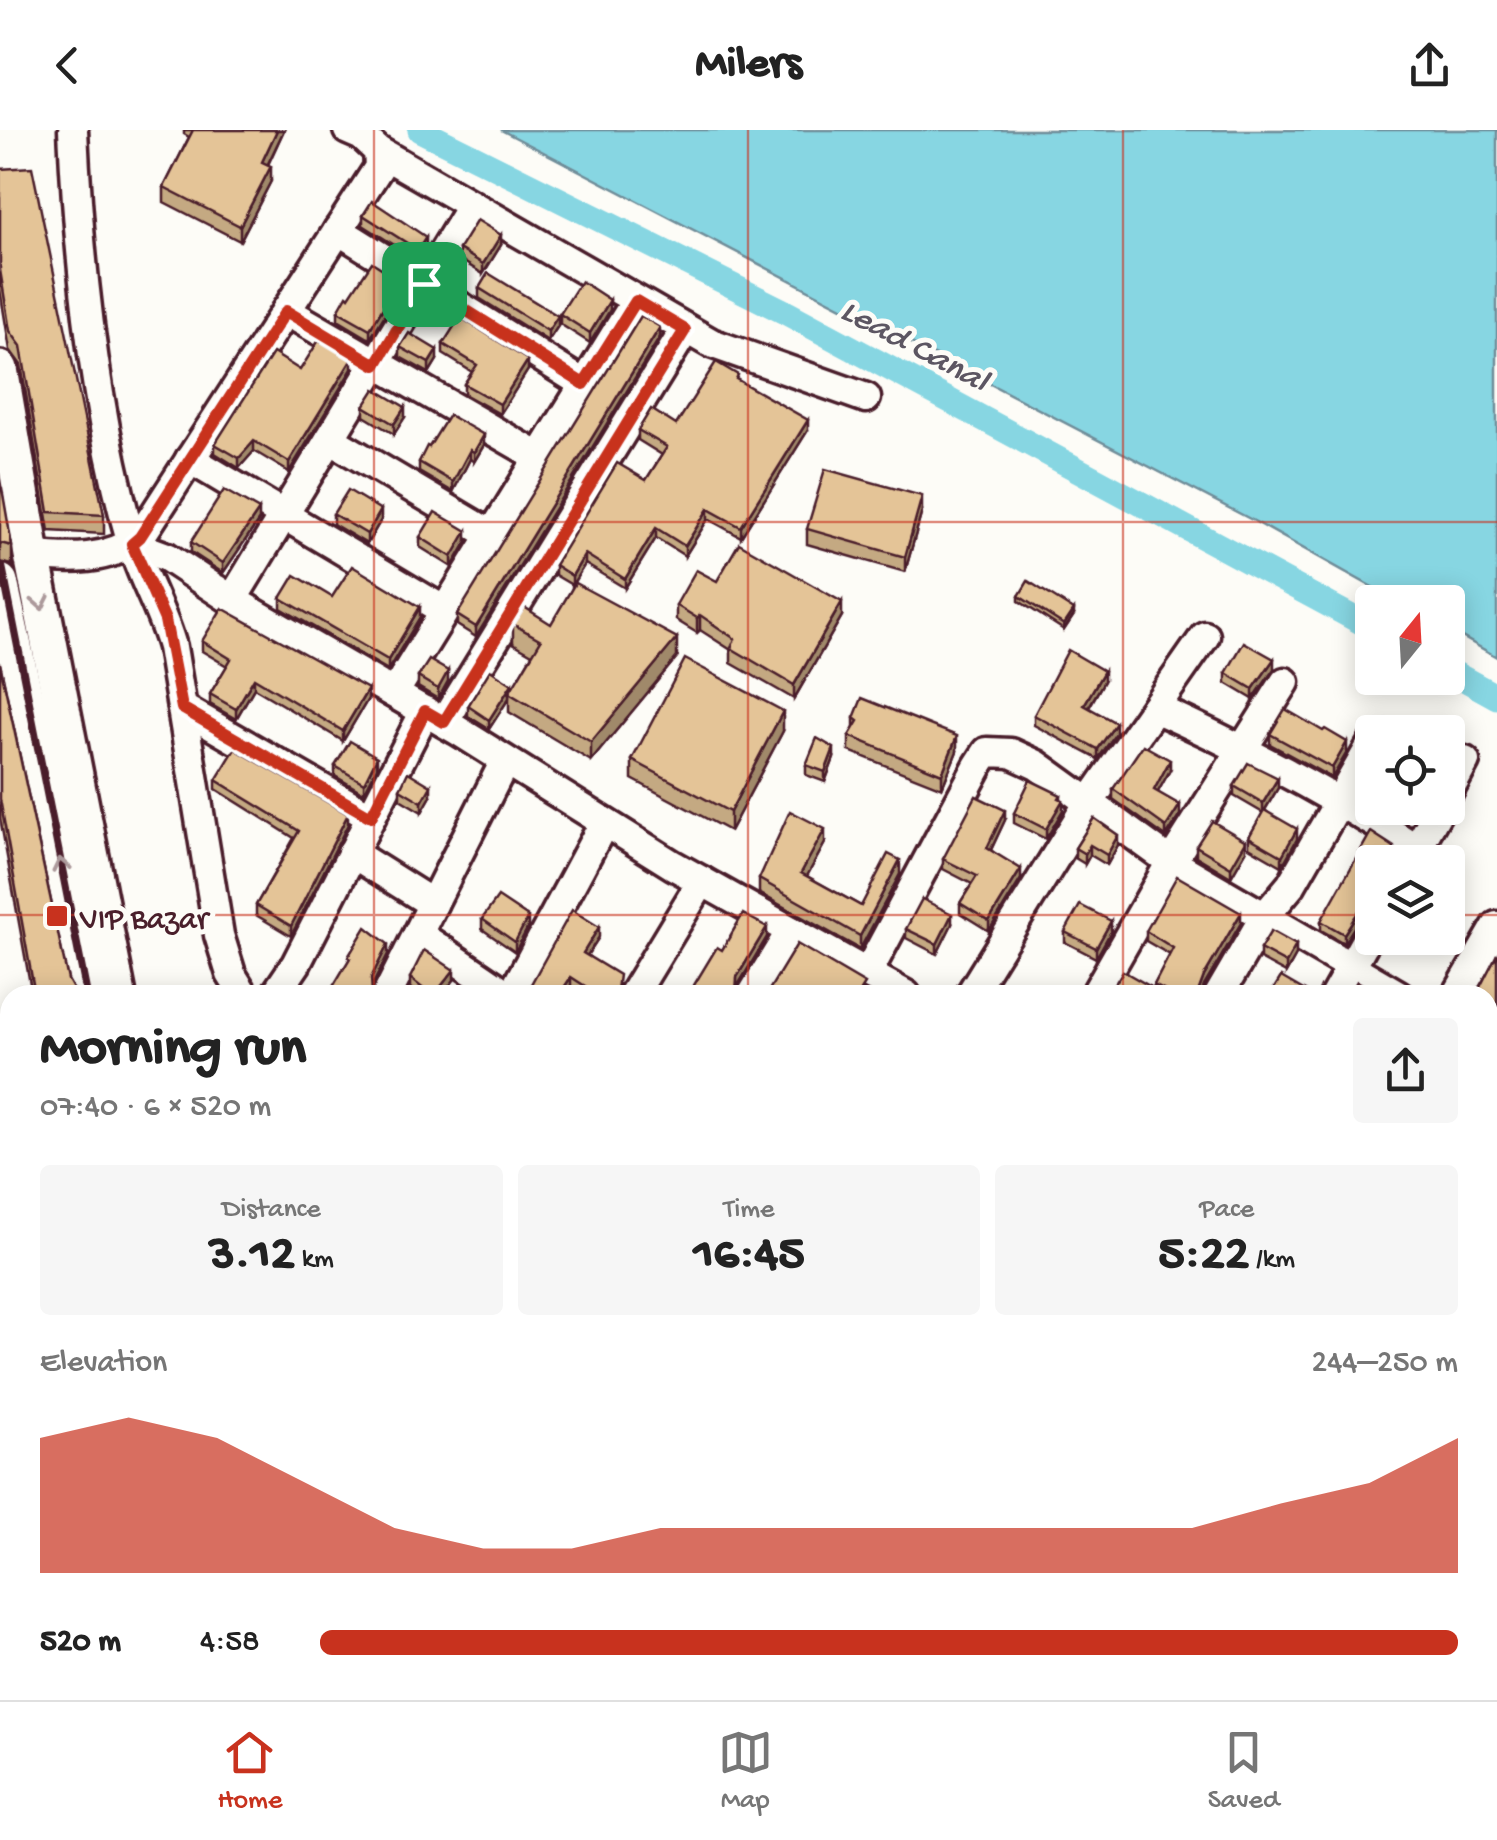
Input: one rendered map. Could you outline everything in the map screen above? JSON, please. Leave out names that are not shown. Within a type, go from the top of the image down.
[{"type":"main road","points":[[0,369],[16,557],[116,985]]},
{"type":"main road","points":[[0,582],[87,985]]},
{"type":"street","points":[[73,130],[94,352],[111,457],[132,544],[165,620],[220,935],[238,985]]},
{"type":"street","points":[[348,130],[685,330],[743,357],[866,398]]},
{"type":"street","points":[[16,557],[87,557],[118,551],[140,537],[379,168],[378,150]]},
{"type":"street","points":[[232,600],[472,205]]},
{"type":"street","points":[[338,230],[584,384]]},
{"type":"street","points":[[394,693],[636,301]]},
{"type":"street","points":[[286,311],[539,457]]},
{"type":"street","points":[[282,985],[371,817],[685,330]]},
{"type":"street","points":[[330,439],[490,534]]},
{"type":"street","points":[[190,459],[443,610]]},
{"type":"street","points":[[132,544],[166,557],[872,983],[987,752],[1011,753],[1037,765],[1171,862],[1381,985]]},
{"type":"street","points":[[976,985],[1088,804],[1205,636]]},
{"type":"street","points":[[1101,985],[1171,862],[1285,682]]},
{"type":"street","points":[[182,708],[371,817]]},
{"type":"street","points":[[1155,708],[1244,748],[1338,799],[1399,845]]},
{"type":"street","points":[[392,985],[505,761]]},
{"type":"street","points":[[1225,985],[1265,916],[1291,886],[1355,772]]},
{"type":"street","points":[[515,985],[604,823]]},
{"type":"street","points":[[352,853],[433,904]]},
{"type":"street","points":[[639,985],[702,881]]},
{"type":"street","points":[[1463,985],[1497,926]]},
{"type":"street","points":[[758,985],[791,931]]},
{"type":"street","points":[[418,934],[495,985]]},
{"type":"street","points":[[1342,985],[1358,955]]},
{"type":"water","points":[[501,130],[1497,130],[1497,657],[1465,639],[1465,585],[1369,585],[1254,521]]},
{"type":"building","points":[[193,130],[277,130],[262,162],[271,166],[240,226],[164,187]]},
{"type":"building","points":[[32,167],[104,515],[49,512],[21,346],[10,331],[0,270],[0,169]]},
{"type":"building","points":[[372,201],[426,237],[418,250],[363,215]]},
{"type":"building","points":[[477,220],[501,235],[483,264],[459,249]]},
{"type":"building","points":[[372,262],[400,280],[370,329],[338,311]]},
{"type":"building","points":[[488,273],[558,316],[548,331],[479,288]]},
{"type":"building","points":[[581,281],[610,300],[590,333],[560,314]]},
{"type":"building","points":[[641,316],[660,327],[476,627],[457,615]]},
{"type":"building","points":[[460,317],[528,360],[500,404],[464,384],[477,365],[443,344]]},
{"type":"building","points":[[409,333],[437,350],[429,363],[400,347]]},
{"type":"building","points":[[319,340],[352,359],[289,462],[254,441],[239,458],[215,444],[273,353],[300,370]]},
{"type":"building","points":[[716,362],[738,375],[736,379],[808,420],[741,527],[708,509],[685,546],[656,528],[625,579],[585,554],[572,576],[555,565],[617,463],[646,480],[667,447],[638,430],[651,409],[676,425]]},
{"type":"building","points":[[375,389],[405,407],[394,424],[364,406]]},
{"type":"building","points":[[449,415],[484,435],[474,452],[470,450],[453,482],[419,462]]},
{"type":"building","points":[[825,469],[922,496],[905,557],[807,529]]},
{"type":"building","points":[[2,488],[12,546],[0,543]]},
{"type":"building","points":[[224,490],[259,510],[223,563],[191,542]]},
{"type":"building","points":[[348,490],[381,510],[367,534],[333,514]]},
{"type":"building","points":[[435,512],[467,531],[452,557],[420,537]]},
{"type":"building","points":[[739,543],[842,602],[794,685],[731,648],[735,639],[700,615],[697,618],[676,605],[696,570],[717,581]]},
{"type":"building","points":[[352,566],[420,607],[388,660],[281,598],[295,575],[332,597]]},
{"type":"building","points":[[1028,581],[1074,610],[1064,625],[1019,596]]},
{"type":"building","points":[[575,583],[677,638],[591,742],[509,693],[541,640],[513,624],[524,607],[551,624]]},
{"type":"building","points":[[222,608],[368,689],[343,731],[254,678],[236,709],[210,694],[231,659],[202,641]]},
{"type":"building","points":[[1244,642],[1274,659],[1253,689],[1226,673]]},
{"type":"building","points":[[1068,650],[1104,671],[1084,705],[1116,723],[1098,749],[1034,715]]},
{"type":"building","points":[[685,659],[783,711],[730,812],[632,760]]},
{"type":"building","points":[[429,660],[448,671],[438,689],[418,677]]},
{"type":"building","points":[[0,664],[71,985],[33,985],[0,799]]},
{"type":"building","points":[[490,670],[512,684],[489,720],[468,706]]},
{"type":"building","points":[[862,698],[957,736],[942,774],[849,736],[858,721],[854,718]]},
{"type":"building","points":[[1285,709],[1347,742],[1332,768],[1270,734]]},
{"type":"building","points":[[817,738],[834,748],[825,772],[806,765]]},
{"type":"building","points":[[350,741],[377,757],[364,783],[335,766]]},
{"type":"building","points":[[1143,745],[1170,760],[1154,790],[1180,805],[1166,827],[1113,789]]},
{"type":"building","points":[[235,749],[348,814],[291,926],[256,905],[299,831],[216,780]]},
{"type":"building","points":[[1248,763],[1278,778],[1263,803],[1234,786]]},
{"type":"building","points":[[408,772],[431,786],[422,802],[400,789]]},
{"type":"building","points":[[1030,780],[1061,795],[1063,800],[1046,829],[1014,813]]},
{"type":"building","points":[[976,796],[1005,810],[987,848],[1021,869],[989,921],[960,903],[977,876],[943,859]]},
{"type":"building","points":[[1264,810],[1297,829],[1282,856],[1249,837]]},
{"type":"building","points":[[790,811],[825,829],[801,873],[861,906],[888,854],[900,860],[860,936],[759,879]]},
{"type":"building","points":[[1094,818],[1118,835],[1107,855],[1090,845],[1085,854],[1075,848]]},
{"type":"building","points":[[1212,821],[1246,841],[1231,867],[1196,846]]},
{"type":"building","points":[[1371,832],[1391,845],[1364,845]]},
{"type":"building","points":[[1355,860],[1355,917],[1344,934],[1321,921]]},
{"type":"building","points":[[1177,876],[1241,913],[1201,985],[1154,985],[1173,948],[1146,931]]},
{"type":"building","points":[[498,897],[528,917],[515,942],[482,919]]},
{"type":"building","points":[[922,899],[952,914],[937,944],[906,929]]},
{"type":"building","points":[[1080,905],[1111,921],[1096,948],[1065,932]]},
{"type":"building","points":[[572,910],[599,927],[583,953],[619,975],[618,985],[583,985],[571,977],[566,985],[531,985]]},
{"type":"building","points":[[743,914],[767,927],[737,977],[736,985],[694,985],[717,947],[722,950]]},
{"type":"building","points":[[366,927],[388,944],[371,978],[371,985],[334,985]]},
{"type":"building","points":[[1271,931],[1296,945],[1286,963],[1260,949]]},
{"type":"building","points":[[797,944],[865,984],[864,985],[772,985]]},
{"type":"building","points":[[424,950],[454,970],[442,985],[419,985],[410,978]]},
{"type":"building","points":[[1497,954],[1497,985],[1481,985]]},
{"type":"building","points":[[1123,971],[1148,985],[1114,985]]},
{"type":"building","points":[[1281,977],[1295,985],[1276,985]]},
{"type":"waterway","name":"Lead Canal","points":[[420,130],[783,311],[1355,619]]},
{"type":"waterway","name":"Lead Canal","points":[[1465,679],[1497,697]]},
{"type":"railway","points":[[0,556],[85,985]]},
{"type":"place","name":"VIP Bazar","points":[[57,916]]},
{"type":"route","points":[[424,284],[584,384],[636,301],[685,330],[444,722],[425,711],[371,817],[182,708],[165,620],[132,544],[286,311],[376,365],[424,284]]}]
